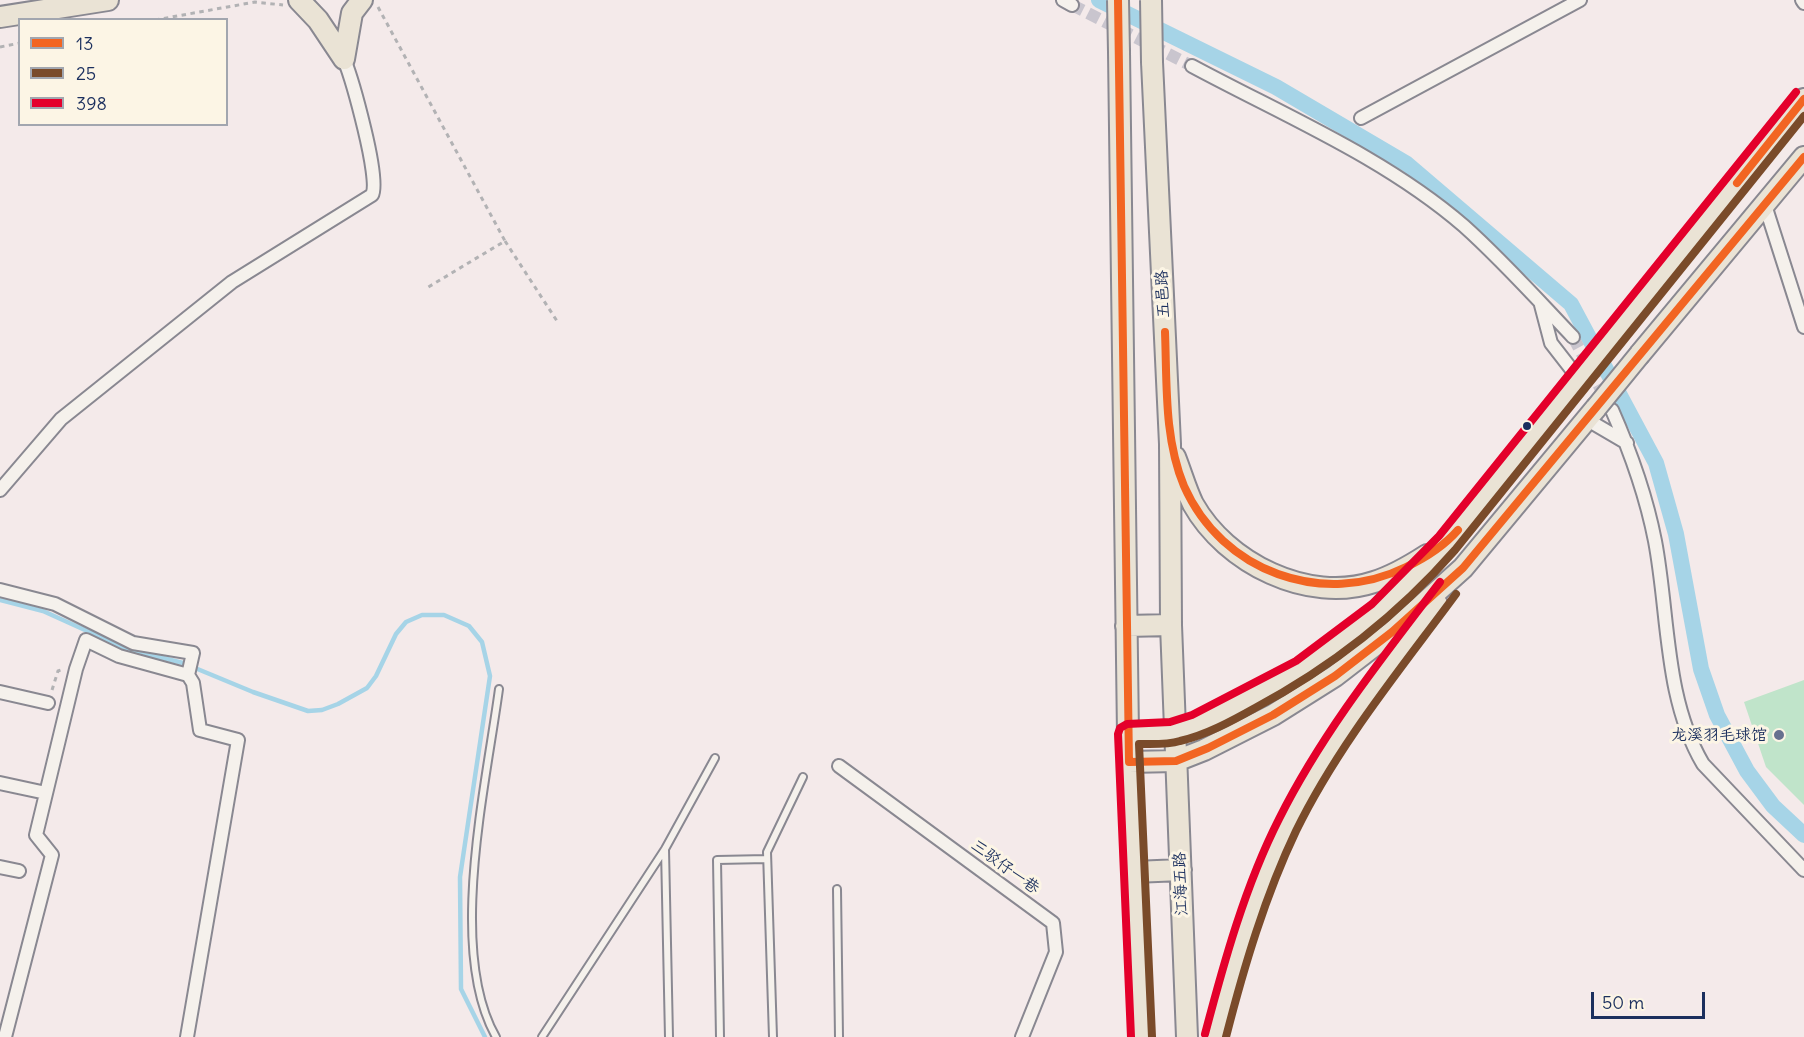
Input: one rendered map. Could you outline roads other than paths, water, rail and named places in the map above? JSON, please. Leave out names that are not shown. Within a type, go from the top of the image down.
[{"type":"main road","points":[[0,17],[108,0]]},
{"type":"main road","points":[[344,58],[352,13],[362,0]]},
{"type":"main road","points":[[1118,0],[1128,734],[1142,1037]]},
{"type":"main road","name":"五邑路","points":[[1150,0],[1170,444],[1171,625],[1175,732]]},
{"type":"main road","points":[[296,4],[318,20],[344,58]]},
{"type":"main road","points":[[1128,734],[1175,732],[1204,722],[1264,692],[1318,660],[1376,617],[1427,568],[1448,543],[1804,99]]},
{"type":"main road","points":[[1215,1037],[1236,961],[1288,825],[1360,707],[1463,568],[1598,412],[1640,354],[1804,157]]},
{"type":"main road","points":[[1170,444],[1193,504],[1220,539],[1260,568],[1297,583],[1336,588],[1372,583],[1406,569],[1448,543]]},
{"type":"main road","points":[[1129,762],[1176,761],[1273,715],[1335,676],[1392,632],[1463,568]]},
{"type":"main road","points":[[1126,626],[1171,625]]},
{"type":"main road","points":[[1264,692],[1273,715]]},
{"type":"main road","name":"江海五路","points":[[1175,732],[1187,1037]]},
{"type":"main road","points":[[1134,872],[1181,870]]},
{"type":"street","points":[[1361,118],[1580,0]]},
{"type":"street","points":[[0,490],[61,419],[232,282],[372,195],[375,191],[359,105],[344,58]]},
{"type":"street","points":[[1192,66],[1290,115],[1409,186],[1463,225],[1573,337]]},
{"type":"street","points":[[1765,205],[1804,327]]},
{"type":"street","points":[[1541,304],[1551,343],[1579,379]]},
{"type":"street","points":[[1598,412],[1627,443]]},
{"type":"street","points":[[1598,412],[1627,443],[1644,489],[1655,542],[1677,696],[1693,747],[1703,764],[1804,870]]},
{"type":"street","points":[[0,590],[55,604],[133,643],[181,649],[193,653],[188,675]]},
{"type":"street","points":[[5,1037],[52,855],[36,835],[76,669],[86,640],[118,656],[188,675],[193,682],[200,730],[238,740],[187,1037]]},
{"type":"street","points":[[0,692],[48,704]]},
{"type":"street","name":"三驳仔一巷","points":[[839,766],[1053,923],[1056,952],[1022,1037]]},
{"type":"street","points":[[0,783],[46,793]]},
{"type":"street","points":[[0,867],[19,871]]},
{"type":"lane","points":[[496,1037],[487,1021],[476,984],[472,884],[499,689]]},
{"type":"lane","points":[[542,1037],[664,849],[715,758]]},
{"type":"lane","points":[[773,1037],[767,852],[803,777]]},
{"type":"lane","points":[[664,849],[669,1037]]},
{"type":"lane","points":[[720,1037],[717,860],[767,859]]},
{"type":"lane","points":[[837,890],[839,1037]]},
{"type":"waterway","points":[[1099,0],[1276,87],[1407,164],[1571,304],[1656,463],[1676,534],[1701,669],[1717,715],[1747,771],[1773,806],[1804,835]]},
{"type":"waterway","points":[[0,600],[43,611],[127,649],[183,663],[253,692],[308,711],[322,710],[338,704],[367,688],[376,676],[396,634],[406,622],[422,615],[444,615],[469,626],[482,642],[490,676],[460,877],[461,989],[485,1037]]},
{"type":"tunnel","points":[[1072,5],[1192,66]]},
{"type":"tunnel","points":[[1573,337],[1607,401]]},
{"type":"place","name":"龙溪羽毛球馆","points":[[1779,735]]}]
